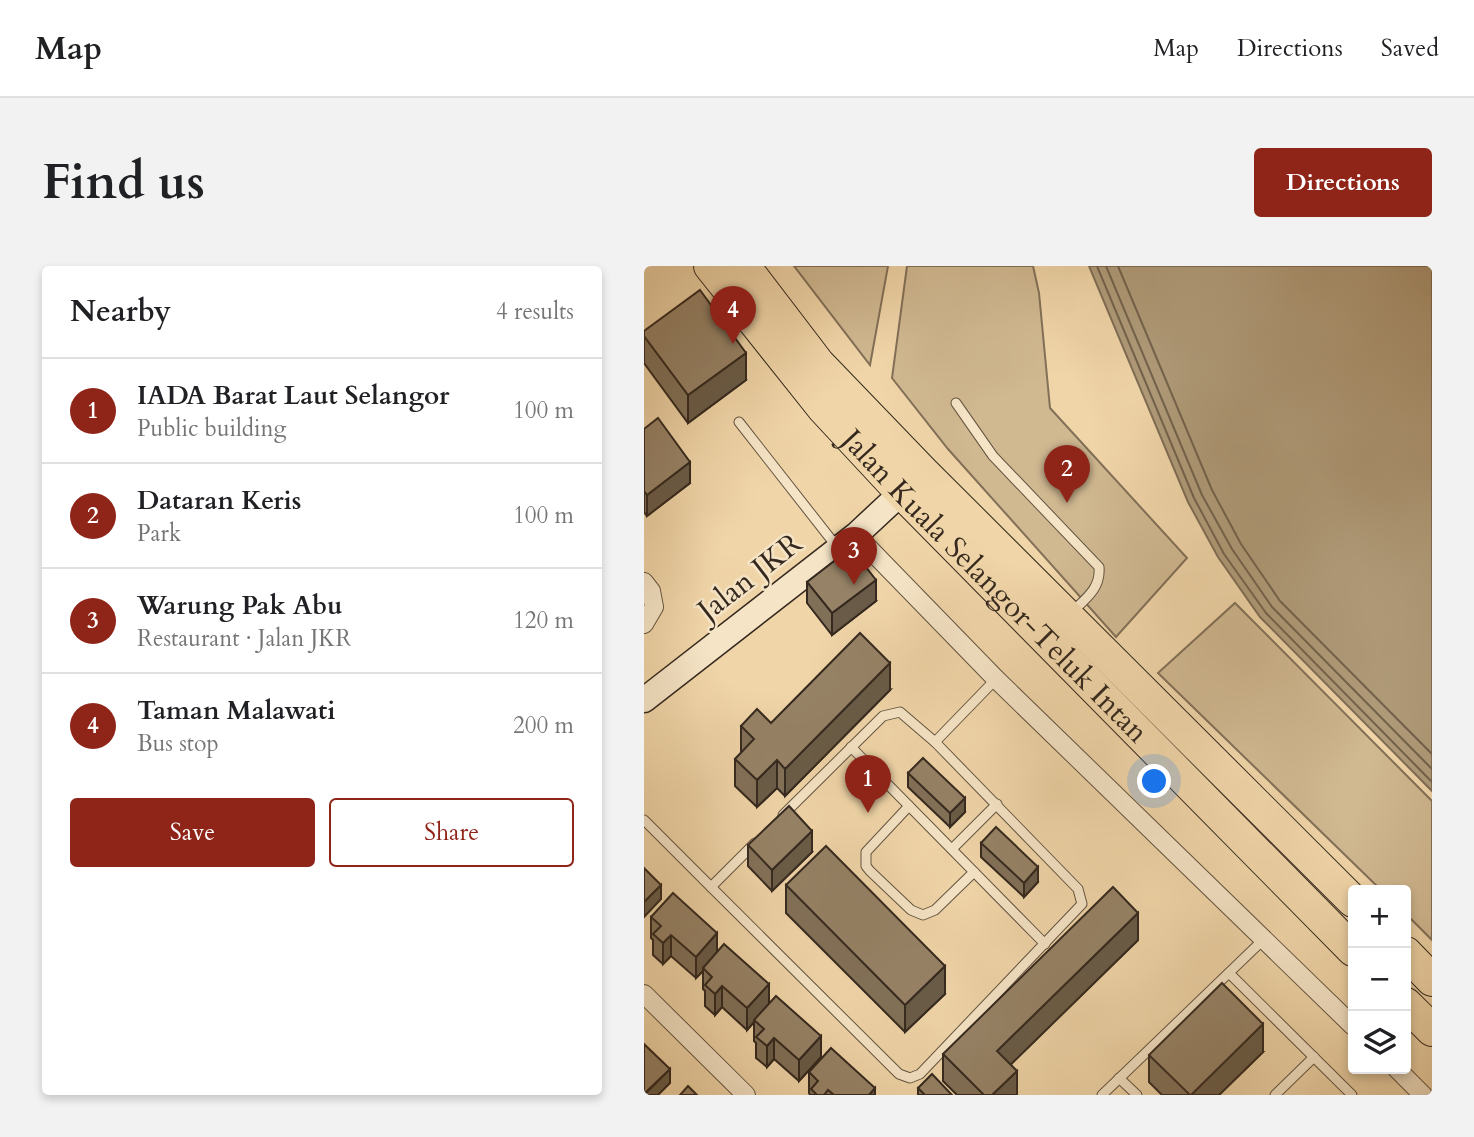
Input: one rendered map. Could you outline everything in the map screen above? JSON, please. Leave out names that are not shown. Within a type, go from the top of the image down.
[{"type":"highway","name":"Jalan Kuala Selangor-Teluk Intan","points":[[710,266],[797,376],[913,483],[1067,617],[1348,896]]},
{"type":"highway","name":"Jalan Kuala Selangor-Teluk Intan","points":[[744,266],[913,483],[1351,948]]},
{"type":"highway","points":[[1411,958],[1432,979]]},
{"type":"highway","points":[[1411,1009],[1432,1030]]},
{"type":"street","name":"Jalan JKR","points":[[644,700],[847,542],[913,483]]},
{"type":"street","points":[[847,542],[996,679],[1348,1021]]},
{"type":"street","points":[[644,624],[654,607],[647,587]]},
{"type":"street","points":[[644,994],[746,1095]]},
{"type":"street","points":[[1402,1074],[1423,1095]]},
{"type":"lane","points":[[957,403],[993,456],[1099,567],[1097,587],[1067,617]]},
{"type":"lane","points":[[739,422],[847,542]]},
{"type":"lane","points":[[935,742],[996,679]]},
{"type":"lane","points":[[644,820],[899,1074],[910,1079],[920,1074],[1079,909],[1081,894],[998,804],[935,742],[905,716],[894,712],[883,716],[776,822]]},
{"type":"lane","points":[[851,747],[1045,944]]},
{"type":"lane","points":[[951,849],[998,804]]},
{"type":"lane","points":[[909,806],[866,852],[866,866],[870,872],[911,910],[923,915],[935,910],[974,872]]},
{"type":"lane","points":[[711,887],[767,831]]},
{"type":"lane","points":[[1102,1095],[1265,938]]},
{"type":"lane","points":[[1228,973],[1352,1095]]},
{"type":"lane","points":[[1275,1095],[1314,1057]]},
{"type":"lane","points":[[1119,1079],[1137,1095]]},
{"type":"shaded area","points":[[794,266],[888,266],[870,365]]},
{"type":"shaded area","points":[[907,266],[1033,266],[1039,293],[1050,408],[1187,558],[1116,637],[948,449],[892,378]]},
{"type":"shaded area","points":[[1235,603],[1432,801],[1432,940],[1411,919],[1411,885],[1376,885],[1158,673]]},
{"type":"water","points":[[1089,266],[1432,266],[1432,791],[1260,617],[1218,557],[1188,502]]},
{"type":"building","points":[[700,290],[746,353],[688,395],[644,336],[644,331]]},
{"type":"building","points":[[658,418],[690,462],[647,495],[644,491],[644,429]]},
{"type":"building","points":[[851,548],[876,580],[832,613],[807,582]]},
{"type":"building","points":[[860,633],[890,663],[785,769],[777,760],[757,780],[735,759],[754,739],[741,726],[757,709],[771,723]]},
{"type":"building","points":[[923,758],[965,798],[950,813],[908,773]]},
{"type":"building","points":[[789,806],[812,831],[772,870],[748,845]]},
{"type":"building","points":[[996,827],[1038,867],[1024,883],[981,843]]},
{"type":"building","points":[[826,846],[945,966],[905,1005],[786,885]]},
{"type":"building","points":[[644,868],[661,885],[644,902]]},
{"type":"building","points":[[1113,887],[1138,913],[997,1051],[1017,1071],[992,1095],[984,1095],[943,1054]]},
{"type":"building","points":[[673,893],[717,933],[696,957],[671,935],[663,943],[653,934],[661,926],[651,917]]},
{"type":"building","points":[[724,944],[769,984],[747,1008],[722,986],[715,994],[705,985],[712,977],[703,968]]},
{"type":"building","points":[[1222,983],[1263,1024],[1190,1095],[1149,1055]]},
{"type":"building","points":[[776,996],[821,1036],[799,1060],[774,1038],[767,1046],[756,1037],[764,1029],[754,1020]]},
{"type":"building","points":[[644,1044],[670,1069],[644,1094]]},
{"type":"building","points":[[831,1048],[875,1088],[869,1095],[834,1095],[828,1090],[824,1095],[817,1095],[811,1089],[818,1081],[809,1072]]},
{"type":"building","points":[[932,1074],[952,1095],[925,1095],[918,1088]]},
{"type":"building","points":[[688,1086],[697,1095],[680,1095]]},
{"type":"place","name":"Taman Malawati","points":[[733,344]]},
{"type":"place","name":"Dataran Keris","points":[[1067,503]]},
{"type":"place","name":"Warung Pak Abu","points":[[854,585]]},
{"type":"place","name":"IADA Barat Laut Selangor","points":[[868,813]]}]
